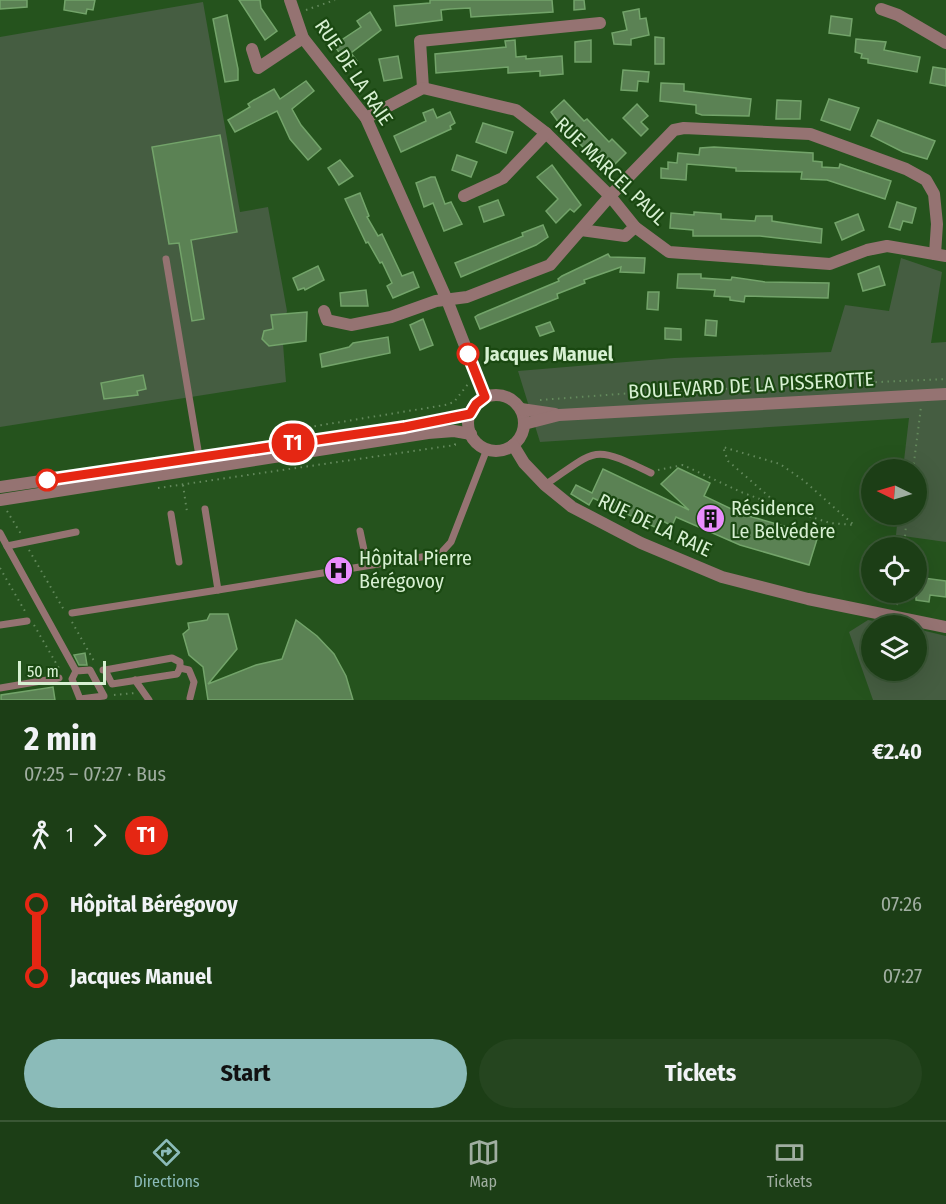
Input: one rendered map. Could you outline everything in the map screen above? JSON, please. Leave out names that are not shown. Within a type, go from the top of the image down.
[{"type":"street","name":"RUE DE LA RAIE","points":[[290,0],[303,38],[366,118],[447,300],[476,379],[485,397]]},
{"type":"street","points":[[881,9],[898,15],[946,43]]},
{"type":"street","points":[[366,118],[423,88],[420,41],[600,22]]},
{"type":"street","points":[[252,49],[258,68],[303,38]]},
{"type":"street","name":"RUE MARCEL PAUL","points":[[423,88],[516,110],[546,133],[610,196],[634,227],[669,252],[830,264],[867,250],[887,246],[941,255]]},
{"type":"street","points":[[324,311],[327,320],[351,325],[392,317],[436,301],[466,297],[550,265],[610,196],[674,130],[684,128],[810,134],[879,158],[926,180],[934,194],[941,255]]},
{"type":"street","points":[[464,196],[503,178],[546,133]]},
{"type":"street","points":[[581,230],[625,236],[634,227]]},
{"type":"street","name":"BOULEVARD DE LA PISSEROTTE","points":[[524,424],[559,415],[946,394]]},
{"type":"street","points":[[505,396],[521,409],[524,424],[521,436],[513,445],[500,450],[487,449],[477,443],[471,434],[470,414],[476,404],[485,397],[505,396]]},
{"type":"street","name":"BOULEVARD DE LA PISSEROTTE","points":[[521,409],[559,415]]},
{"type":"street","points":[[0,487],[405,427],[470,414]]},
{"type":"street","points":[[9,502],[58,491],[454,431],[471,434]]},
{"type":"street","name":"RUE DE LA RAIE","points":[[513,445],[525,463],[545,485],[572,507],[632,538],[722,577],[808,599],[946,627]]},
{"type":"lane","points":[[166,259],[199,456]]},
{"type":"lane","points":[[72,613],[440,554],[447,549],[487,449]]},
{"type":"lane","points":[[545,485],[590,454],[616,456],[651,473]]},
{"type":"lane","points":[[205,509],[218,590]]},
{"type":"lane","points":[[171,514],[179,562]]},
{"type":"lane","points":[[360,531],[367,564]]},
{"type":"lane","points":[[9,545],[76,532]]},
{"type":"lane","points":[[0,533],[9,545],[77,670]]},
{"type":"lane","points":[[0,625],[27,621]]},
{"type":"lane","points":[[172,658],[180,662],[180,668],[177,674],[112,684],[104,670],[172,658]]},
{"type":"lane","points":[[180,668],[189,670],[194,682],[190,698]]},
{"type":"lane","points":[[77,670],[90,670],[104,696],[80,699],[72,679],[77,670]]},
{"type":"lane","points":[[0,688],[61,676]]},
{"type":"lane","points":[[135,680],[149,700]]},
{"type":"path","points":[[295,15],[335,0]]},
{"type":"path","points":[[271,434],[445,405],[454,402],[465,386],[476,379]]},
{"type":"path","points":[[521,409],[543,399],[946,379]]},
{"type":"path","points":[[914,459],[922,396]]},
{"type":"path","points":[[148,490],[455,445],[454,431]]},
{"type":"path","points":[[651,473],[677,464],[683,465],[741,492],[781,507],[830,523],[854,525],[803,480],[780,464],[723,447],[728,461],[781,507]]},
{"type":"path","points":[[0,510],[9,502]]},
{"type":"path","points":[[0,568],[61,676]]},
{"type":"green space","points":[[203,2],[240,212],[268,207],[287,311],[282,331],[286,382],[0,427],[0,37]]},
{"type":"green space","points":[[901,258],[942,272],[931,343],[946,342],[946,542],[927,539],[927,537],[896,535],[897,525],[927,525],[927,459],[904,459],[909,418],[540,442],[518,371],[674,358],[831,352],[845,305],[889,311]]},
{"type":"green space","points":[[861,624],[861,666],[849,632]]},
{"type":"green space","points":[[927,631],[946,636],[946,700],[873,700],[866,681],[927,681]]},
{"type":"building","points":[[0,0],[27,0],[27,7],[0,9]]},
{"type":"building","points":[[65,0],[95,0],[93,10],[87,9],[86,14],[64,10]]},
{"type":"building","points":[[239,0],[260,0],[261,8],[277,31],[265,40]]},
{"type":"building","points":[[430,0],[552,0],[553,12],[471,17],[470,8],[450,9],[441,10],[442,20],[396,26],[394,6],[430,3]]},
{"type":"building","points":[[574,0],[584,0],[585,9],[574,10]]},
{"type":"building","points":[[639,9],[640,19],[646,18],[649,35],[631,39],[631,45],[614,44],[612,33],[627,30],[623,12]]},
{"type":"building","points":[[370,12],[381,30],[351,53],[357,61],[349,67],[334,45],[361,27],[357,21]]},
{"type":"building","points":[[227,15],[238,69],[238,80],[225,82],[213,19]]},
{"type":"building","points":[[831,16],[852,19],[850,36],[829,33]]},
{"type":"building","points":[[655,37],[664,38],[664,64],[655,64]]},
{"type":"building","points":[[856,39],[886,42],[884,50],[920,57],[917,72],[868,63],[868,59],[861,58],[862,54],[855,52]]},
{"type":"building","points":[[515,40],[516,57],[526,56],[526,59],[562,56],[563,74],[540,76],[540,71],[508,73],[508,67],[436,73],[435,54],[506,47],[505,41]]},
{"type":"building","points":[[591,40],[591,62],[575,62],[575,42]]},
{"type":"building","points":[[398,56],[402,78],[384,81],[379,59]]},
{"type":"building","points":[[933,67],[946,69],[946,86],[930,83]]},
{"type":"building","points":[[623,70],[649,72],[648,82],[638,81],[637,91],[621,90]]},
{"type":"building","points":[[306,81],[314,91],[292,109],[301,125],[321,149],[308,160],[290,139],[277,111],[235,132],[228,120],[250,107],[248,104],[274,89],[280,99]]},
{"type":"building","points":[[661,83],[684,84],[684,91],[751,99],[749,116],[702,115],[696,113],[696,105],[660,101]]},
{"type":"building","points":[[829,99],[859,108],[850,130],[821,120]]},
{"type":"building","points":[[564,100],[584,121],[587,119],[609,142],[612,139],[626,153],[615,164],[608,158],[601,165],[559,123],[551,112]]},
{"type":"building","points":[[777,100],[801,101],[800,119],[776,119]]},
{"type":"building","points":[[637,104],[648,116],[641,122],[648,129],[641,136],[623,118]]},
{"type":"building","points":[[433,109],[437,118],[450,112],[455,123],[450,126],[451,129],[401,152],[394,136],[426,121],[423,113]]},
{"type":"building","points":[[878,120],[935,141],[927,159],[903,152],[871,136]]},
{"type":"building","points":[[483,123],[513,132],[506,153],[476,142]]},
{"type":"building","points":[[220,135],[237,232],[191,240],[204,319],[192,321],[179,243],[169,244],[152,147]]},
{"type":"building","points":[[700,148],[813,153],[813,161],[822,162],[822,167],[839,168],[840,164],[891,181],[885,199],[827,180],[801,179],[802,172],[736,171],[736,168],[687,164],[686,180],[661,178],[661,168],[668,169],[668,162],[677,163],[678,153],[699,155]]},
{"type":"building","points":[[457,155],[477,162],[471,177],[452,170]]},
{"type":"building","points":[[340,160],[353,176],[339,185],[328,168]]},
{"type":"building","points":[[552,165],[581,205],[574,212],[570,209],[556,223],[546,211],[558,199],[537,177]]},
{"type":"building","points":[[435,177],[445,204],[451,202],[462,224],[444,231],[433,203],[424,207],[416,183]]},
{"type":"building","points":[[360,193],[369,216],[367,217],[378,236],[382,234],[402,276],[413,272],[419,287],[393,298],[387,286],[392,283],[382,262],[380,263],[368,242],[366,243],[345,199]]},
{"type":"building","points":[[498,200],[504,215],[484,222],[479,207]]},
{"type":"building","points":[[897,202],[916,208],[912,223],[903,221],[900,230],[889,227]]},
{"type":"building","points":[[694,212],[721,214],[721,219],[755,221],[756,216],[772,216],[772,221],[822,229],[821,243],[760,236],[693,236],[693,230],[670,228],[671,213],[694,215]]},
{"type":"building","points":[[858,214],[864,230],[842,240],[835,223]]},
{"type":"building","points":[[543,225],[548,237],[536,245],[461,277],[455,263],[523,236],[522,233]]},
{"type":"building","points":[[608,254],[610,257],[645,258],[644,273],[620,272],[621,267],[584,280],[585,283],[557,294],[558,298],[480,329],[475,317],[478,315],[559,281],[558,279],[562,276]]},
{"type":"building","points":[[318,266],[324,280],[305,290],[304,288],[298,290],[293,278]]},
{"type":"building","points":[[879,266],[885,285],[863,291],[858,274]]},
{"type":"building","points":[[678,274],[701,274],[701,278],[731,280],[732,277],[765,282],[829,283],[828,298],[745,296],[744,302],[730,300],[730,297],[714,296],[715,290],[677,288]]},
{"type":"building","points":[[366,290],[368,306],[341,306],[340,293]]},
{"type":"building","points":[[648,292],[659,292],[658,310],[647,309]]},
{"type":"building","points":[[307,312],[306,341],[269,346],[262,339],[264,331],[273,329],[271,315]]},
{"type":"building","points":[[423,319],[433,345],[420,350],[410,325]]},
{"type":"building","points":[[706,320],[717,321],[716,336],[705,335]]},
{"type":"building","points":[[550,322],[554,331],[540,336],[536,327]]},
{"type":"building","points":[[665,328],[681,329],[681,340],[665,339]]},
{"type":"building","points":[[388,337],[390,353],[322,367],[320,354],[349,347],[353,343]]},
{"type":"building","points":[[143,375],[146,389],[137,391],[138,395],[104,399],[101,383]]},
{"type":"building","name":"Résidence Le Belvédère","points":[[678,468],[710,483],[704,496],[742,514],[818,536],[809,565],[740,545],[676,517],[672,526],[663,521],[659,529],[593,498],[589,505],[571,494],[576,485],[592,493],[603,469],[689,510],[661,484]]},
{"type":"building","points":[[927,578],[946,581],[946,597],[930,595],[929,602],[927,602]]},
{"type":"building","points":[[210,614],[228,614],[237,649],[208,684],[256,665],[282,659],[296,620],[317,636],[334,654],[346,676],[353,700],[208,700],[203,667],[189,655],[183,634],[189,629],[188,623],[207,620]]},
{"type":"building","points":[[85,653],[87,665],[79,665],[74,655]]},
{"type":"building","points":[[53,687],[55,700],[1,700],[1,695]]},
{"type":"bus line","name":"T1","points":[[47,480],[405,427],[470,414],[476,404],[485,397],[468,354]]},
{"type":"place","name":"Jacques Manuel","points":[[468,354]]},
{"type":"place","name":"Résidence Le Belvédère","points":[[710,519]]},
{"type":"place","name":"Hôpital Pierre Bérégovoy","points":[[338,570]]}]
